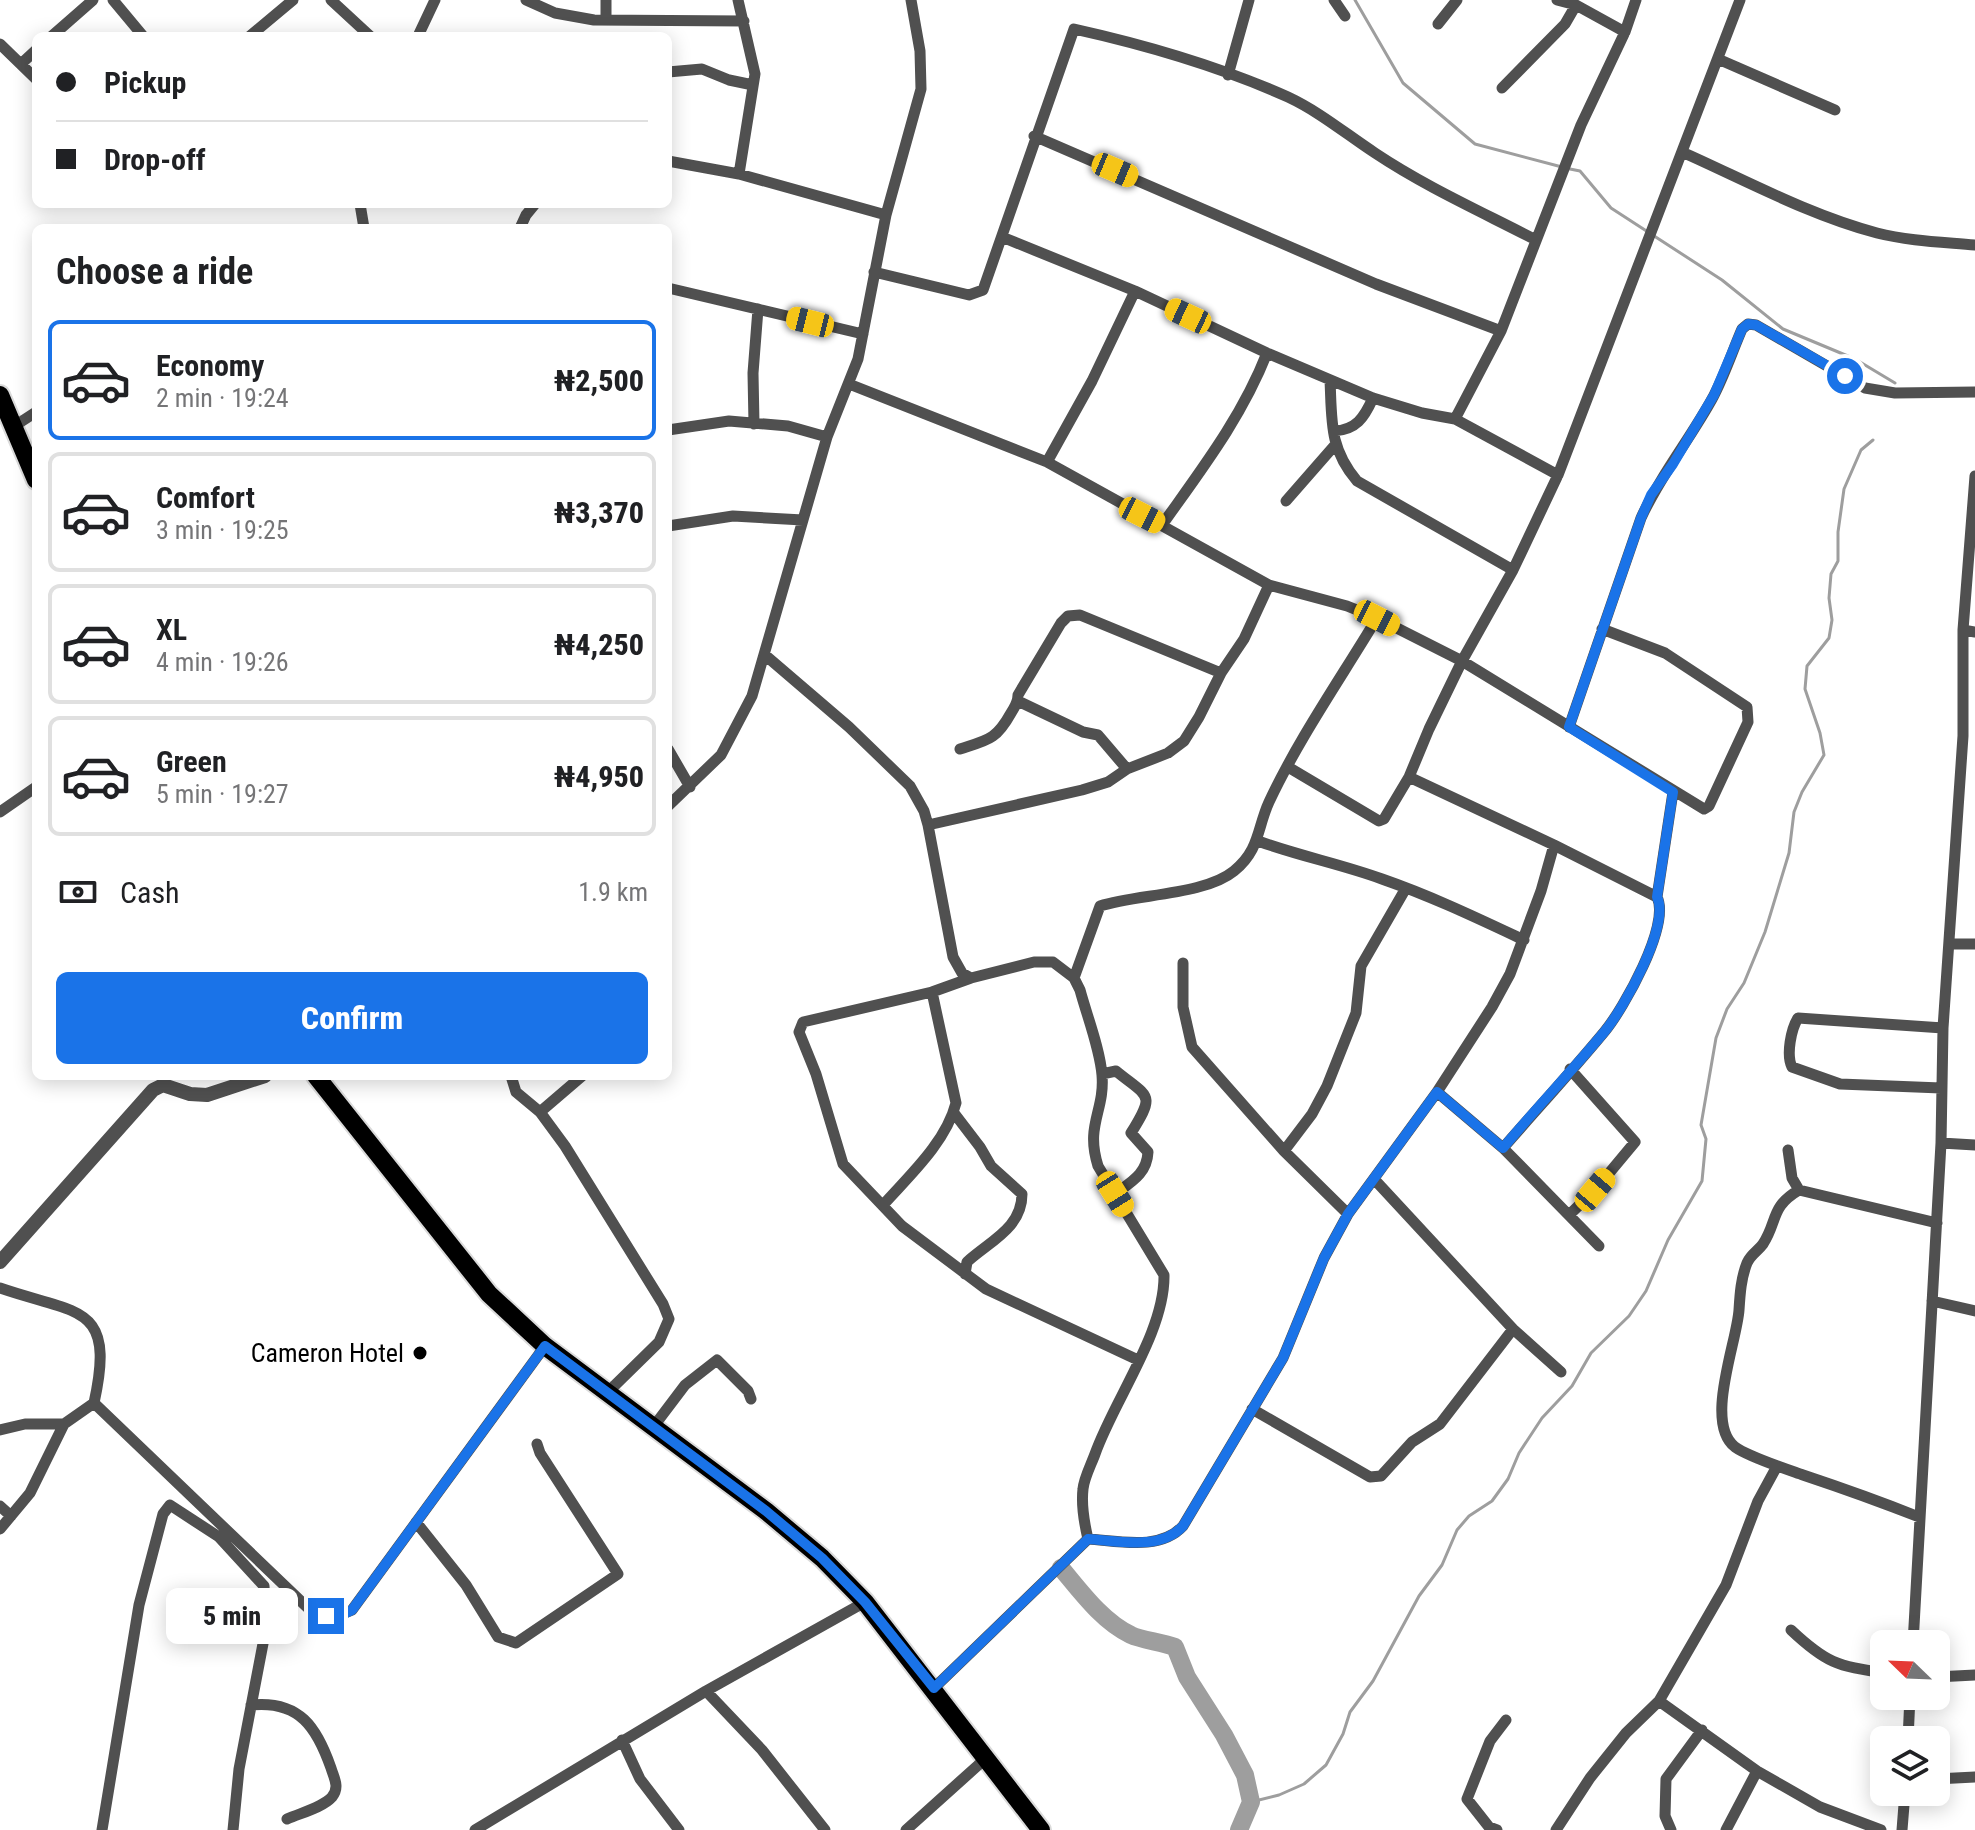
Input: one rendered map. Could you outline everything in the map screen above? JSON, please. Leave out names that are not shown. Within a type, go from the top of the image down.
[{"type":"main road","points":[[0,395],[32,471]]},
{"type":"main road","points":[[319,1080],[479,1282],[545,1346],[766,1511],[822,1558],[865,1602],[1041,1830]]},
{"type":"street","points":[[57,32],[93,0]]},
{"type":"street","points":[[113,0],[140,32]]},
{"type":"street","points":[[255,32],[293,0]]},
{"type":"street","points":[[331,0],[366,32]]},
{"type":"street","points":[[420,32],[435,0]]},
{"type":"street","points":[[526,0],[555,13],[594,20],[744,21]]},
{"type":"street","points":[[606,0],[606,20]]},
{"type":"street","points":[[738,0],[755,74],[739,174]]},
{"type":"street","points":[[672,803],[721,755],[739,725],[765,655],[827,437],[849,384],[863,334],[886,215],[921,89],[920,51],[911,0]]},
{"type":"street","points":[[1228,75],[1249,0]]},
{"type":"street","points":[[1334,0],[1345,16]]},
{"type":"street","points":[[1438,24],[1457,0]]},
{"type":"street","points":[[1557,0],[1576,5],[1625,32]]},
{"type":"street","points":[[1455,419],[1501,331],[1561,175],[1625,32],[1636,0]]},
{"type":"street","points":[[1288,767],[1379,821],[1384,819],[1409,777],[1462,661],[1513,570],[1558,475],[1740,0]]},
{"type":"street","points":[[1502,88],[1565,24],[1576,5]]},
{"type":"street","points":[[874,272],[969,295],[983,290],[1034,136],[1074,29],[1125,41],[1289,97],[1331,121],[1412,176],[1536,240]]},
{"type":"street","points":[[0,44],[32,74]]},
{"type":"street","points":[[22,63],[32,54]]},
{"type":"street","points":[[1718,59],[1835,110]]},
{"type":"street","points":[[672,72],[702,69],[729,80],[753,85]]},
{"type":"street","points":[[1034,136],[1376,284],[1501,331]]},
{"type":"street","points":[[1682,152],[1788,199],[1877,233],[1975,245]]},
{"type":"street","points":[[672,162],[739,174],[886,215]]},
{"type":"street","points":[[1002,237],[1135,291],[1267,353],[1373,398],[1455,419],[1558,475]]},
{"type":"street","points":[[672,289],[863,334]]},
{"type":"street","points":[[1047,462],[1092,381],[1135,291]]},
{"type":"street","points":[[754,424],[753,373],[758,309]]},
{"type":"street","points":[[1569,727],[1651,495],[1714,395],[1742,329],[1748,324],[1756,325],[1865,388],[1909,393],[1975,392]]},
{"type":"street","points":[[1162,525],[1234,422],[1253,388],[1267,353]]},
{"type":"street","points":[[1330,380],[1335,445],[1357,481],[1513,570]]},
{"type":"street","points":[[849,384],[1047,462],[1269,585],[1347,606],[1377,618],[1462,661],[1699,809],[1704,809],[1709,806],[1748,722],[1747,707],[1665,653],[1602,629]]},
{"type":"street","points":[[1334,431],[1357,425],[1367,413],[1373,398]]},
{"type":"street","points":[[13,427],[32,415]]},
{"type":"street","points":[[672,429],[729,421],[788,426],[827,437]]},
{"type":"street","points":[[1286,501],[1335,445]]},
{"type":"street","points":[[1914,1630],[1941,1143],[1943,1028],[1969,737],[1969,631],[1975,476]]},
{"type":"street","points":[[672,525],[733,516],[803,520]]},
{"type":"street","points":[[928,825],[1082,790],[1108,782],[1127,769],[1168,753],[1184,741],[1199,717],[1221,673],[1244,639],[1269,585]]},
{"type":"street","points":[[960,749],[992,739],[1000,733],[1018,701],[1018,695],[1068,616],[1080,615],[1221,673]]},
{"type":"street","points":[[1074,978],[1100,906],[1201,887],[1234,872],[1258,841],[1268,805],[1288,767],[1377,618]]},
{"type":"street","points":[[765,655],[849,727],[910,786],[928,825],[953,957],[962,973],[971,978]]},
{"type":"street","points":[[1018,701],[1083,732],[1098,735],[1127,769]]},
{"type":"street","points":[[672,756],[690,787]]},
{"type":"street","points":[[1409,777],[1657,897]]},
{"type":"street","points":[[0,812],[32,790]]},
{"type":"street","points":[[1503,1148],[1606,1029],[1634,984],[1660,916],[1661,905],[1657,897],[1673,792]]},
{"type":"street","points":[[1258,841],[1406,888],[1524,940]]},
{"type":"street","points":[[934,1688],[1088,1539],[1157,1541],[1172,1538],[1183,1526],[1283,1358],[1324,1258],[1348,1214],[1437,1092],[1510,974],[1554,845]]},
{"type":"street","points":[[1284,1151],[1312,1114],[1327,1086],[1356,1013],[1361,966],[1406,888]]},
{"type":"street","points":[[1949,944],[1975,944]]},
{"type":"street","points":[[1088,1539],[1083,1514],[1083,1486],[1103,1433],[1138,1360],[1160,1309],[1164,1275],[1098,1166],[1092,1148],[1092,1130],[1102,1074],[1074,978],[1053,962],[1034,962],[971,978],[932,992],[803,1022],[799,1032],[816,1074],[843,1164],[902,1226],[986,1289],[1138,1360]]},
{"type":"street","points":[[1183,963],[1183,1007],[1192,1047],[1284,1151],[1348,1214]]},
{"type":"street","points":[[884,1204],[937,1142],[954,1113],[956,1103],[932,992]]},
{"type":"street","points":[[1941,1088],[1840,1084],[1792,1067],[1789,1059],[1794,1024],[1798,1018],[1943,1028]]},
{"type":"street","points":[[1569,1215],[1595,1190],[1635,1142],[1570,1069]]},
{"type":"street","points":[[1102,1074],[1116,1071],[1140,1088],[1147,1102],[1131,1133],[1148,1152],[1147,1164],[1140,1175],[1115,1194]]},
{"type":"street","points":[[0,1262],[153,1090],[163,1085],[190,1094],[207,1095],[253,1080]]},
{"type":"street","points":[[512,1080],[516,1092],[540,1112],[565,1146],[663,1304],[669,1319],[659,1342],[608,1392]]},
{"type":"street","points":[[540,1112],[577,1080]]},
{"type":"street","points":[[1437,1092],[1503,1148],[1599,1246]]},
{"type":"street","points":[[954,1113],[991,1166],[1022,1194],[1022,1210],[1013,1223],[998,1239],[967,1262],[965,1274]]},
{"type":"street","points":[[1941,1143],[1975,1145]]},
{"type":"street","points":[[1788,1150],[1792,1178],[1799,1190]]},
{"type":"street","points":[[1374,1179],[1513,1329],[1561,1372]]},
{"type":"street","points":[[1919,1517],[1777,1466],[1735,1447],[1724,1425],[1722,1394],[1739,1310],[1738,1296],[1747,1264],[1753,1253],[1762,1246],[1774,1215],[1786,1197],[1799,1190],[1937,1223]]},
{"type":"street","points":[[0,1288],[69,1309],[89,1319],[99,1334],[100,1374],[94,1403],[64,1424],[30,1493],[0,1529]]},
{"type":"street","points":[[1932,1301],[1975,1311]]},
{"type":"street","points":[[1252,1409],[1370,1477],[1381,1476],[1412,1442],[1440,1424],[1513,1329]]},
{"type":"street","points":[[94,1403],[309,1609],[326,1616],[340,1616],[352,1610],[545,1346]]},
{"type":"street","points":[[654,1426],[685,1385],[717,1360],[748,1391],[751,1399]]},
{"type":"street","points":[[0,1430],[25,1424],[64,1424]]},
{"type":"street","points":[[416,1522],[466,1585],[498,1637],[516,1643],[618,1574],[537,1444]]},
{"type":"street","points":[[1556,1830],[1590,1778],[1626,1733],[1659,1701],[1726,1585],[1758,1501],[1777,1466]]},
{"type":"street","points":[[102,1830],[139,1605],[163,1514],[170,1505],[219,1537],[264,1586],[266,1628],[239,1769],[233,1830]]},
{"type":"street","points":[[0,1506],[11,1516]]},
{"type":"street","points":[[475,1830],[622,1740],[865,1602]]},
{"type":"street","points":[[1791,1630],[1830,1662],[1870,1671]]},
{"type":"street","points":[[1950,1676],[1975,1675]]},
{"type":"street","points":[[706,1691],[762,1750],[825,1830]]},
{"type":"street","points":[[1659,1701],[1757,1771],[1820,1807],[1881,1830]]},
{"type":"street","points":[[251,1705],[287,1709],[312,1725],[320,1738],[337,1786],[334,1795],[327,1801],[287,1819]]},
{"type":"street","points":[[1497,1830],[1489,1827],[1467,1799],[1490,1741],[1506,1720]]},
{"type":"street","points":[[1671,1830],[1665,1816],[1666,1779],[1702,1730]]},
{"type":"street","points":[[622,1740],[640,1779],[679,1830]]},
{"type":"street","points":[[906,1830],[985,1759]]},
{"type":"street","points":[[1726,1830],[1757,1771]]},
{"type":"street","points":[[1950,1778],[1975,1777]]},
{"type":"street","points":[[1902,1830],[1904,1806]]},
{"type":"waterway","points":[[1355,0],[1403,83],[1475,144],[1562,167]]},
{"type":"waterway","points":[[1570,169],[1580,171],[1611,208],[1722,280],[1783,329],[1855,359],[1895,383]]},
{"type":"waterway","points":[[1251,1802],[1304,1784],[1326,1765],[1343,1734],[1350,1712],[1373,1681],[1419,1596],[1442,1565],[1457,1530],[1469,1516],[1492,1501],[1542,1418],[1572,1386],[1591,1353],[1629,1316],[1646,1291],[1668,1240],[1702,1181],[1706,1139],[1701,1125],[1716,1038],[1765,932],[1789,853],[1794,812],[1824,755],[1805,689],[1807,666],[1829,638],[1832,620],[1829,598],[1831,574],[1838,561],[1838,532],[1844,489],[1861,450],[1873,440]]},
{"type":"waterway","points":[[1061,1568],[1093,1606],[1121,1629],[1135,1637],[1175,1647],[1187,1677],[1245,1775],[1251,1802],[1239,1830]]},
{"type":"place","name":"Cameron Hotel","points":[[420,1353]]},
{"type":"route","points":[[326,1616],[340,1616],[352,1610],[545,1346],[662,1431],[822,1558],[865,1602],[934,1688],[1088,1539],[1157,1541],[1172,1538],[1183,1526],[1283,1358],[1324,1258],[1348,1214],[1437,1092],[1503,1148],[1606,1029],[1634,984],[1660,916],[1661,905],[1657,897],[1673,792],[1569,727],[1602,629],[1651,495],[1714,395],[1742,329],[1748,324],[1756,325],[1845,376]]}]
